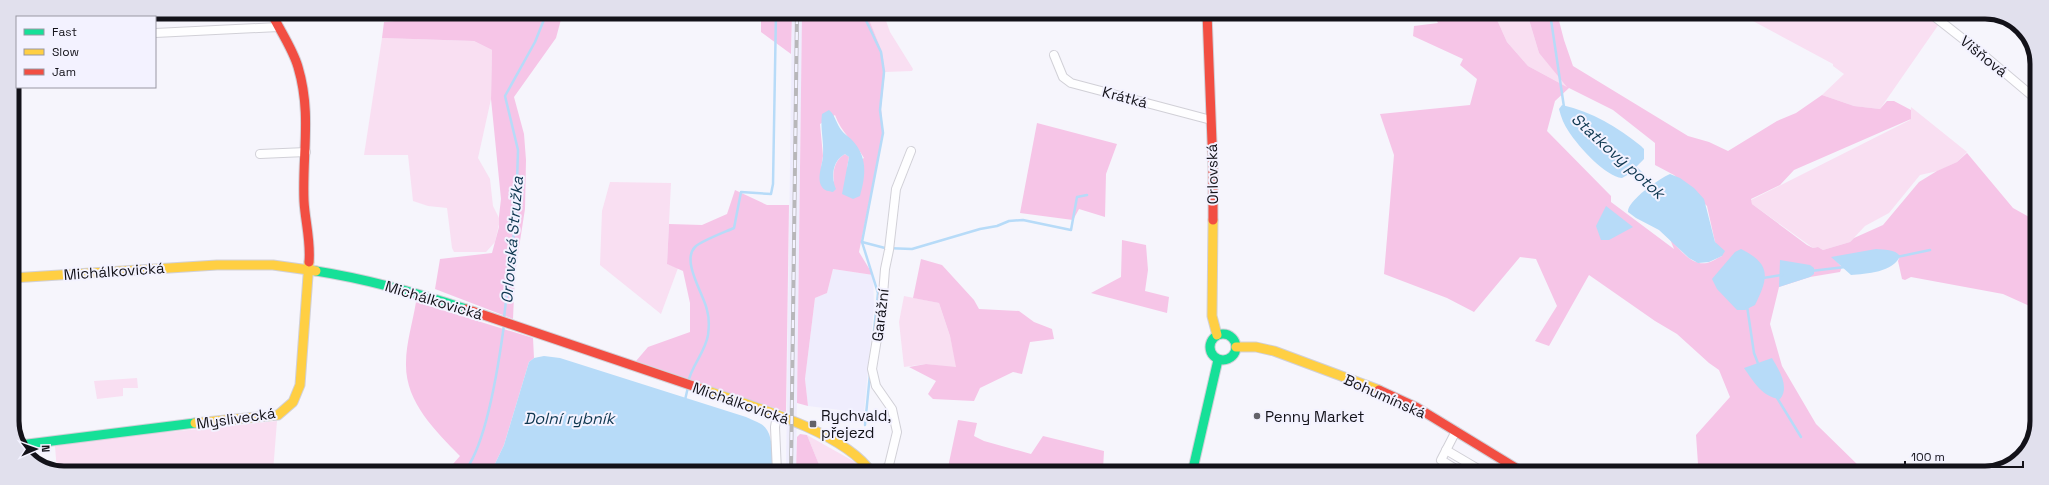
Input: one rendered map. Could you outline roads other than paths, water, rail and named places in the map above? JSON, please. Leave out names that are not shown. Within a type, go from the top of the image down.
[{"type":"street","name":"Myslivecká","points":[[25,444],[139,429],[278,415],[293,402],[300,385],[310,251],[304,201],[307,126],[298,66],[275,19]]},
{"type":"street","name":"Orlovská","points":[[1207,19],[1213,168],[1212,316],[1217,335]]},
{"type":"street","name":"Višňová","points":[[1938,19],[2030,94]]},
{"type":"street","points":[[156,33],[279,27]]},
{"type":"street","name":"Krátká","points":[[1054,55],[1063,77],[1071,83],[1211,120]]},
{"type":"street","name":"Garážní","points":[[888,466],[897,432],[892,408],[876,386],[872,369],[882,308],[885,269],[889,250],[896,189],[911,151]]},
{"type":"street","points":[[260,154],[306,152]]},
{"type":"street","name":"Michálkovická","points":[[19,278],[217,265],[273,265],[308,269],[387,285],[519,327],[792,420],[840,444],[861,458],[867,466]]},
{"type":"street","points":[[1221,334],[1230,336],[1236,347],[1230,358],[1218,360],[1211,354],[1209,346],[1213,338],[1217,335],[1221,334]]},
{"type":"street","name":"Bohumínská","points":[[1236,347],[1256,346],[1274,351],[1372,387],[1416,407],[1513,466]]},
{"type":"street","points":[[1194,466],[1218,360]]},
{"type":"street","points":[[777,415],[775,427],[777,466]]},
{"type":"street","points":[[1451,466],[1441,460],[1456,431]]},
{"type":"street","points":[[1446,450],[1473,466]]},
{"type":"water","points":[[1562,105],[1594,116],[1623,133],[1644,149],[1644,159],[1629,174],[1622,178],[1608,172],[1593,160],[1569,132],[1559,109]]},
{"type":"water","points":[[829,110],[838,126],[857,145],[863,159],[864,181],[860,196],[853,199],[842,194],[849,157],[845,154],[837,161],[835,165],[833,179],[836,189],[833,192],[827,191],[820,183],[823,159],[821,124],[822,114]]},
{"type":"water","points":[[1670,174],[1680,178],[1694,188],[1704,199],[1715,242],[1725,251],[1722,256],[1709,262],[1698,263],[1689,258],[1659,230],[1628,212],[1629,207],[1638,196],[1659,180]]},
{"type":"water","points":[[1606,206],[1633,227],[1609,240],[1601,240],[1596,226]]},
{"type":"water","points":[[1741,249],[1758,260],[1762,266],[1765,279],[1755,305],[1745,310],[1737,310],[1717,289],[1712,279],[1735,252]]},
{"type":"water","points":[[1876,249],[1892,251],[1900,256],[1892,266],[1886,269],[1872,273],[1851,275],[1831,257]]},
{"type":"water","points":[[1780,260],[1810,265],[1814,268],[1814,274],[1810,277],[1779,287]]},
{"type":"water","name":"Dolní rybník","points":[[544,356],[560,358],[746,417],[761,424],[769,433],[772,446],[772,466],[494,466],[504,445],[529,362],[534,358]]},
{"type":"water","points":[[1772,358],[1784,384],[1783,394],[1780,399],[1774,398],[1763,392],[1744,368]]},
{"type":"waterway","name":"Orlovská Stružka","points":[[504,318],[516,215],[518,150],[505,96],[535,42],[544,19]]},
{"type":"waterway","points":[[688,383],[706,342],[709,326],[707,310],[692,269],[691,253],[695,247],[702,242],[734,228],[741,192],[771,194],[773,184],[776,19]]},
{"type":"waterway","points":[[865,19],[881,52],[884,72],[880,110],[883,133],[862,242],[878,293],[874,331]]},
{"type":"waterway","name":"Statkový potok","points":[[1551,19],[1564,107]]},
{"type":"waterway","name":"Statkový potok","points":[[1633,165],[1655,187]]},
{"type":"waterway","points":[[862,242],[885,248],[912,249],[980,229],[997,226],[1009,221],[1023,220],[1071,230],[1077,197],[1087,195]]},
{"type":"waterway","points":[[1897,257],[1930,250]]},
{"type":"waterway","points":[[1811,271],[1845,267]]},
{"type":"waterway","points":[[1763,278],[1782,275]]},
{"type":"waterway","name":"Statkový potok","points":[[1747,306],[1754,353],[1759,366]]},
{"type":"waterway","name":"Orlovská Stružka","points":[[468,466],[479,443],[491,402],[504,325]]},
{"type":"waterway","points":[[865,425],[870,374]]},
{"type":"waterway","points":[[685,400],[688,387]]},
{"type":"waterway","name":"Statkový potok","points":[[1776,396],[1801,437]]},
{"type":"railway","points":[[791,466],[797,19]]},
{"type":"place","name":"Penny Market","points":[[1257,416]]},
{"type":"place","name":"Rychvald, přejezd","points":[[813,424]]}]
